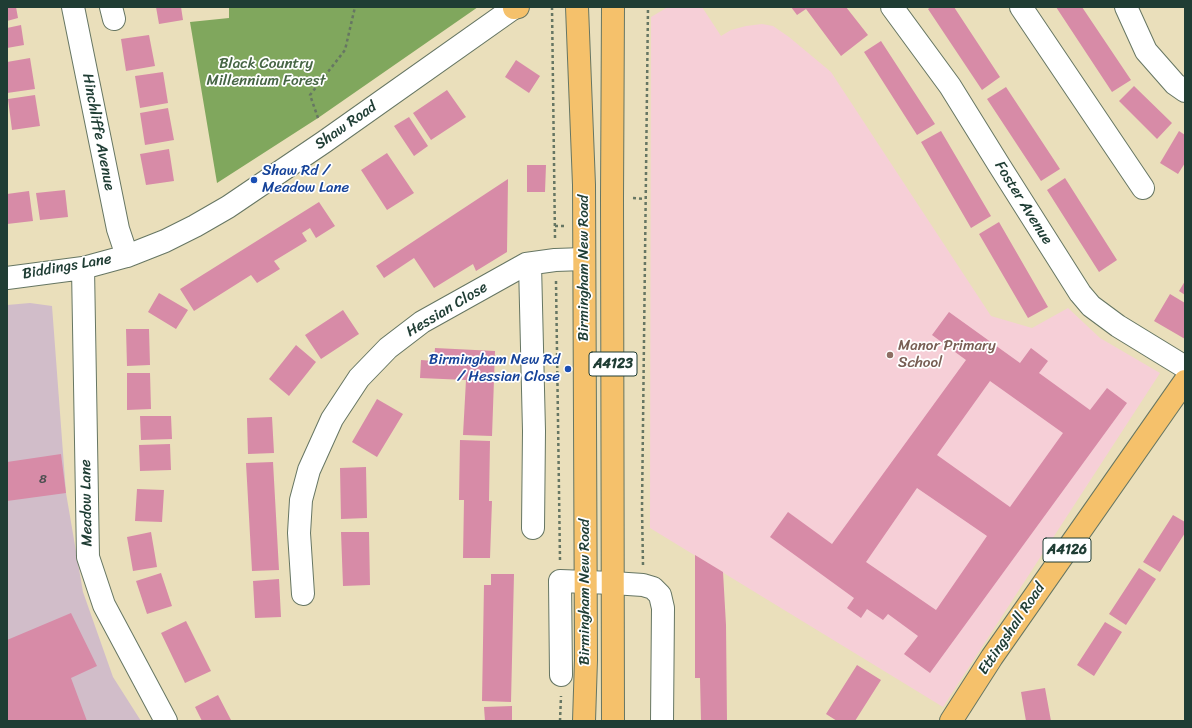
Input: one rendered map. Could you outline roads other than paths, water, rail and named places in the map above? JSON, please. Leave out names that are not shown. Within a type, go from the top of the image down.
[{"type":"main road","name":"Birmingham New Road","points":[[613,7],[613,721]]},
{"type":"main road","name":"Birmingham New Road","points":[[574,9],[584,185],[586,581],[584,721]]},
{"type":"main road","name":"Ettingshall Road","points":[[951,721],[992,657],[1185,381]]},
{"type":"street","name":"Hinchliffe Avenue","points":[[73,7],[118,229],[127,256]]},
{"type":"street","name":"Shaw Road","points":[[127,256],[165,241],[228,207],[324,142],[516,7]]},
{"type":"street","points":[[1021,7],[1143,188]]},
{"type":"street","points":[[1126,7],[1146,51],[1175,84],[1185,91]]},
{"type":"street","name":"Foster Avenue","points":[[901,10],[1080,293],[1091,306],[1118,326],[1185,367]]},
{"type":"street","name":"Biddings Lane","points":[[7,278],[83,268],[127,256]]},
{"type":"street","name":"Hessian Close","points":[[303,594],[299,533],[301,500],[309,470],[332,419],[359,378],[388,348],[422,322],[526,264],[555,260],[584,260]]},
{"type":"street","points":[[530,264],[534,431],[534,528]]},
{"type":"street","name":"Meadow Lane","points":[[83,268],[88,557],[104,605],[166,721]]},
{"type":"street","points":[[561,676],[560,581],[586,581],[643,585],[653,588],[660,595],[663,608],[662,721]]},
{"type":"place","name":"Shaw Rd / Meadow Lane","points":[[254,180]]},
{"type":"place","name":"Manor Primary School","points":[[890,355]]},
{"type":"place","name":"Birmingham New Rd / Hessian Close","points":[[568,369]]},
{"type":"park label","name":"Black Country Millennium Forest","points":[[266,72]]}]
